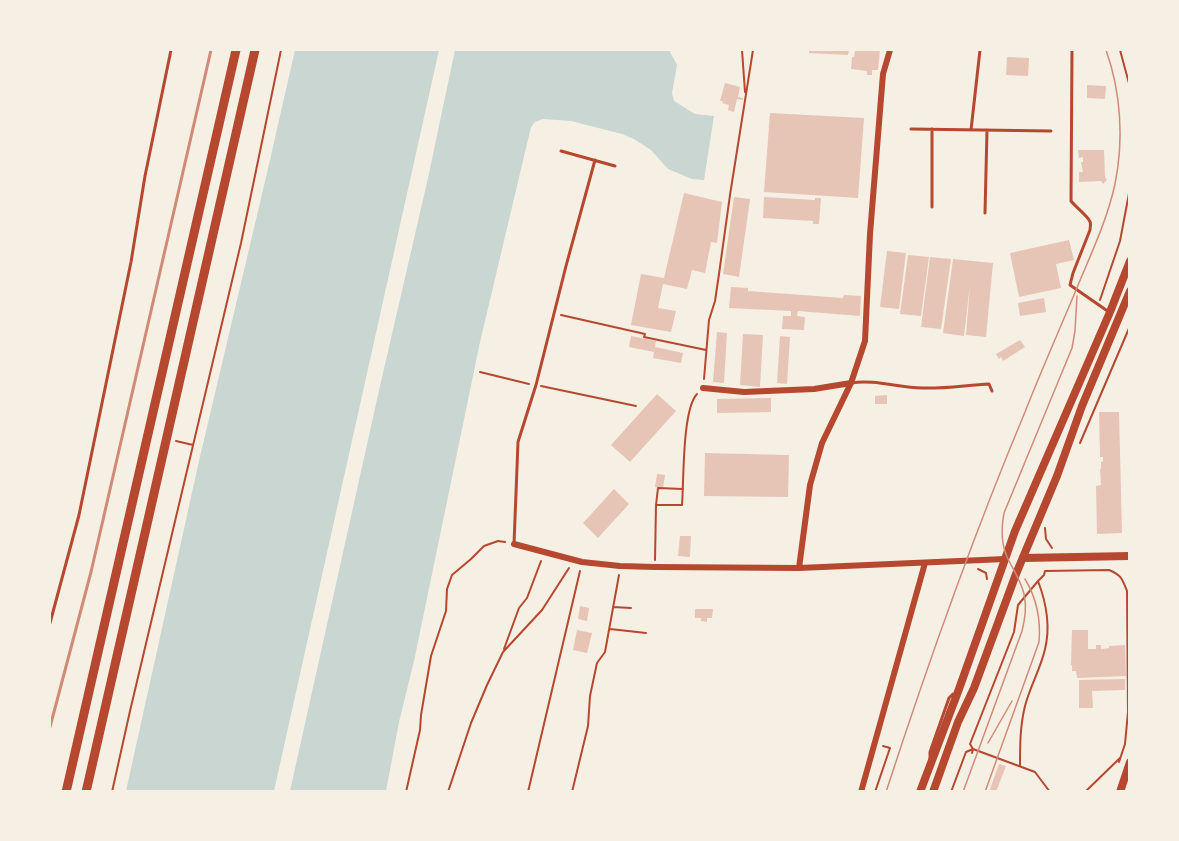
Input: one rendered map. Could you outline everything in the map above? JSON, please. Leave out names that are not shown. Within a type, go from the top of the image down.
[{"type":"main road","points":[[66,792],[236,50]]},
{"type":"main road","points":[[86,792],[255,50]]},
{"type":"main road","points":[[920,792],[1026,503],[1130,261]]},
{"type":"main road","points":[[933,792],[958,722],[977,680],[1057,476],[1082,406],[1130,291]]},
{"type":"main road","points":[[1005,559],[1023,558]]},
{"type":"street","points":[[800,568],[810,485],[819,453],[851,383],[865,341],[870,234],[883,74],[890,50]]},
{"type":"street","points":[[703,388],[744,392],[814,389],[851,383]]},
{"type":"street","points":[[514,544],[582,562],[620,566],[800,568],[1005,559]]},
{"type":"street","points":[[1023,558],[1130,556]]},
{"type":"street","points":[[861,792],[925,562]]},
{"type":"street","points":[[1120,792],[1130,762]]},
{"type":"lane","points":[[50,623],[79,515],[171,50]]},
{"type":"lane","points":[[971,130],[980,50]]},
{"type":"lane","points":[[1072,50],[1071,201],[1091,223],[1070,285],[1110,312]]},
{"type":"lane","points":[[910,129],[1051,131]]},
{"type":"lane","points":[[932,129],[932,207]]},
{"type":"lane","points":[[985,213],[987,130]]},
{"type":"lane","points":[[561,151],[615,166]]},
{"type":"lane","points":[[514,544],[518,442],[536,385],[595,160]]},
{"type":"lane","points":[[851,383],[863,381],[923,388],[989,384],[992,391]]},
{"type":"path","points":[[112,792],[241,243],[282,50]]},
{"type":"path","points":[[742,50],[745,95]]},
{"type":"path","points":[[656,505],[682,505],[686,429],[693,398],[703,388],[709,320],[720,274],[753,50]]},
{"type":"path","points":[[1120,50],[1130,87]]},
{"type":"path","points":[[1098,305],[1120,242],[1130,188]]},
{"type":"path","points":[[555,314],[645,334],[644,338],[706,350]]},
{"type":"path","points":[[1078,449],[1130,327]]},
{"type":"path","points":[[480,372],[636,406]]},
{"type":"path","points":[[166,439],[194,445]]},
{"type":"path","points":[[655,567],[658,488],[683,489]]},
{"type":"path","points":[[1045,529],[1046,539],[1052,548]]},
{"type":"path","points":[[406,792],[420,730],[431,656],[446,611],[447,589],[452,574],[483,546],[498,541],[514,544]]},
{"type":"path","points":[[448,792],[471,723],[545,552]]},
{"type":"path","points":[[503,652],[542,610],[573,560]]},
{"type":"path","points":[[528,792],[582,562]]},
{"type":"path","points":[[572,792],[588,726],[590,696],[597,663],[604,652],[620,566]]},
{"type":"path","points":[[978,569],[986,573],[985,586]]},
{"type":"path","points":[[972,751],[970,744],[1014,632],[1018,605],[1045,571],[1108,570],[1118,573],[1127,591],[1128,712],[1125,744],[1118,768]]},
{"type":"path","points":[[1020,766],[1021,725],[1047,638],[1045,600],[1038,581]]},
{"type":"path","points":[[613,607],[631,608]]},
{"type":"path","points":[[609,629],[646,633]]},
{"type":"path","points":[[875,792],[890,748],[880,745]]},
{"type":"path","points":[[951,792],[966,752],[972,751],[1035,772],[1050,792]]},
{"type":"path","points":[[1085,792],[1120,758]]},
{"type":"shaded area","points":[[295,50],[439,50],[274,791],[126,791],[199,461]]},
{"type":"shaded area","points":[[455,50],[669,50],[677,65],[672,93],[674,101],[695,114],[714,116],[704,180],[692,179],[668,169],[651,150],[622,134],[571,121],[543,119],[535,122],[531,127],[480,342],[386,791],[290,791],[428,178]]},
{"type":"building","points":[[809,50],[849,50],[848,55],[809,53]]},
{"type":"building","points":[[855,50],[880,50],[878,70],[872,70],[872,75],[867,75],[867,71],[851,69]]},
{"type":"building","points":[[1007,57],[1029,58],[1028,76],[1006,75]]},
{"type":"building","points":[[725,83],[740,87],[738,97],[743,100],[737,99],[734,112],[728,110],[729,105],[720,101]]},
{"type":"building","points":[[1087,85],[1106,86],[1105,99],[1087,98]]},
{"type":"building","points":[[770,113],[864,118],[858,198],[764,192]]},
{"type":"building","points":[[1078,150],[1104,150],[1107,180],[1103,184],[1101,181],[1079,182],[1079,172],[1083,172],[1081,162],[1083,162],[1083,157],[1079,158]]},
{"type":"building","points":[[684,193],[722,202],[717,243],[711,242],[705,273],[692,270],[687,289],[663,284],[658,308],[676,311],[671,332],[631,325],[641,274],[664,278]]},
{"type":"building","points":[[734,197],[750,199],[739,277],[723,274]]},
{"type":"building","points":[[764,197],[815,200],[815,198],[821,198],[819,224],[813,224],[813,221],[763,218]]},
{"type":"building","points":[[1069,240],[1074,260],[1056,264],[1061,288],[1019,297],[1010,253]]},
{"type":"building","points":[[887,251],[906,253],[899,309],[880,307]]},
{"type":"building","points":[[908,255],[929,257],[921,316],[900,314]]},
{"type":"building","points":[[930,257],[951,259],[941,329],[921,327]]},
{"type":"building","points":[[953,259],[993,263],[986,337],[966,335],[970,284],[964,336],[943,333]]},
{"type":"building","points":[[731,287],[748,288],[748,291],[843,298],[844,295],[861,296],[860,316],[798,311],[797,316],[805,317],[804,330],[782,329],[783,316],[791,316],[791,311],[729,308]]},
{"type":"building","points":[[1044,298],[1046,312],[1020,316],[1018,303]]},
{"type":"building","points":[[717,332],[727,333],[724,383],[713,382]]},
{"type":"building","points":[[743,334],[763,335],[760,387],[740,385]]},
{"type":"building","points":[[631,336],[656,341],[654,352],[629,347]]},
{"type":"building","points":[[780,336],[790,337],[787,384],[777,383]]},
{"type":"building","points":[[1020,340],[1025,347],[1003,361],[1001,357],[999,359],[996,354]]},
{"type":"building","points":[[655,347],[683,353],[681,363],[653,358]]},
{"type":"building","points":[[657,394],[676,411],[630,462],[611,445]]},
{"type":"building","points":[[887,395],[887,404],[875,404],[875,396]]},
{"type":"building","points":[[771,398],[771,412],[717,413],[717,399]]},
{"type":"building","points":[[1099,412],[1119,412],[1122,533],[1097,534],[1096,486],[1101,485],[1100,469],[1101,462],[1103,462],[1103,457],[1100,457]]},
{"type":"building","points":[[705,453],[789,455],[788,497],[704,496]]},
{"type":"building","points":[[657,474],[665,475],[663,488],[655,487]]},
{"type":"building","points":[[614,489],[629,504],[598,538],[583,523]]},
{"type":"building","points":[[680,536],[691,536],[690,557],[678,556]]},
{"type":"building","points":[[580,606],[589,608],[587,621],[578,619]]},
{"type":"building","points":[[695,609],[713,609],[712,618],[707,618],[707,622],[701,621],[701,618],[695,618]]},
{"type":"building","points":[[577,630],[592,633],[587,653],[573,650]]},
{"type":"building","points":[[1072,630],[1088,630],[1088,649],[1096,649],[1096,645],[1101,645],[1101,649],[1125,645],[1126,676],[1077,678],[1076,671],[1072,671],[1071,665]]},
{"type":"building","points":[[1125,679],[1125,690],[1092,691],[1093,708],[1079,708],[1079,680]]},
{"type":"building","points":[[999,764],[1006,766],[996,792],[989,792]]},
{"type":"tram line","points":[[886,792],[969,553],[1098,238],[1112,198],[1120,150],[1120,116],[1115,82],[1106,50]]},
{"type":"tram line","points":[[963,792],[1022,631],[1025,617],[1023,589],[1003,543],[1004,513],[1072,348],[1077,296]]},
{"type":"tram line","points":[[985,792],[1039,642],[1037,609],[1033,594],[1025,579]]},
{"type":"tram line","points":[[988,743],[1012,701]]},
{"type":"railway","points":[[50,727],[91,572],[211,50]]}]
